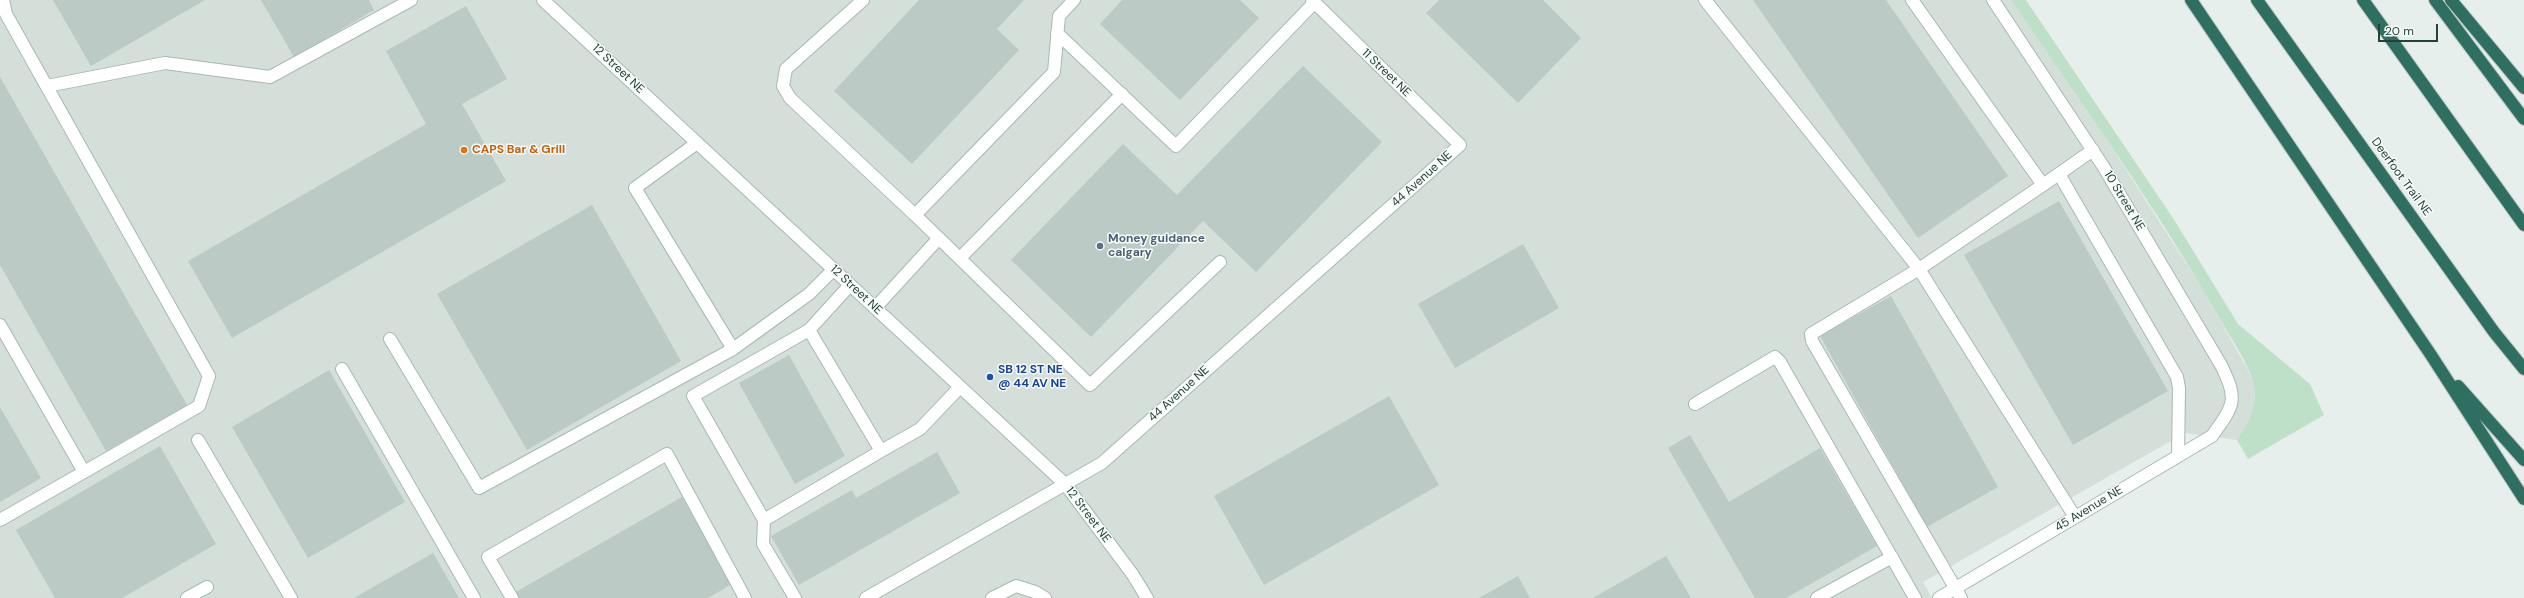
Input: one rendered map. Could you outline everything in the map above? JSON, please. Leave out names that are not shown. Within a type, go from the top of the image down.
[{"type":"highway","points":[[2191,0],[2430,355],[2524,499]]},
{"type":"highway","name":"Deerfoot Trail NE","points":[[2256,0],[2494,332],[2524,369]]},
{"type":"highway","points":[[2363,0],[2524,225]]},
{"type":"highway","points":[[2435,0],[2524,119]]},
{"type":"highway","points":[[2451,0],[2524,88]]},
{"type":"highway","points":[[2430,355],[2524,460]]},
{"type":"street","points":[[0,520],[199,406],[209,376],[6,14],[3,0]]},
{"type":"street","points":[[47,86],[165,63],[270,77],[410,0]]},
{"type":"street","name":"12 Street NE","points":[[544,0],[1065,484],[1133,575],[1147,598]]},
{"type":"street","points":[[863,0],[786,69],[783,86],[790,98],[961,257],[1090,385],[1220,262]]},
{"type":"street","points":[[915,215],[1054,72],[1059,16],[1074,0]]},
{"type":"street","points":[[1705,0],[1919,269],[2076,517]]},
{"type":"street","points":[[1912,0],[2043,185]]},
{"type":"street","name":"10 Street NE","points":[[1993,0],[2093,150],[2221,364],[2233,389],[2231,410]]},
{"type":"street","points":[[1057,33],[1176,146],[1313,1]]},
{"type":"street","name":"11 Street NE","points":[[1313,1],[1460,145]]},
{"type":"street","points":[[961,257],[1122,94]]},
{"type":"street","points":[[697,143],[635,188],[733,348]]},
{"type":"street","name":"44 Avenue NE","points":[[866,598],[1102,463],[1460,145]]},
{"type":"street","points":[[1958,593],[1812,341],[1811,334],[1919,269],[2093,150]]},
{"type":"street","points":[[2059,174],[2177,377],[2179,388],[2178,456]]},
{"type":"street","points":[[875,308],[939,238]]},
{"type":"street","points":[[390,340],[479,488],[733,348],[809,294],[834,269]]},
{"type":"street","points":[[795,598],[763,544],[764,520],[693,396],[808,330],[850,285]]},
{"type":"street","points":[[0,325],[84,472]]},
{"type":"street","points":[[808,330],[881,450]]},
{"type":"street","points":[[1695,404],[1775,357],[1780,362],[1916,598]]},
{"type":"street","points":[[342,369],[474,598]]},
{"type":"street","points":[[764,520],[881,450],[920,429],[960,387]]},
{"type":"street","name":"45 Avenue NE","points":[[1940,598],[1958,593],[2076,517],[2212,436],[2231,410]]},
{"type":"street","points":[[198,440],[290,598]]},
{"type":"street","points":[[512,598],[488,557],[667,454],[745,598]]},
{"type":"street","points":[[1817,598],[1892,556]]},
{"type":"street","points":[[992,598],[1016,586],[1035,592],[1046,598]]},
{"type":"street","points":[[187,598],[207,587]]},
{"type":"shaded area","points":[[0,0],[2011,0],[2107,140],[2202,288],[2248,370],[2254,386],[2254,406],[2247,424],[2237,440],[2185,433],[1923,582],[1932,598],[0,598]]},
{"type":"green space","points":[[2011,0],[2026,0],[2173,218],[2238,324],[2310,384],[2324,415],[2248,459],[2237,440],[2245,428],[2253,409],[2255,395],[2248,368],[2193,273],[2143,194]]},
{"type":"building","points":[[53,0],[205,0],[91,66]]},
{"type":"building","points":[[261,0],[369,0],[374,10],[294,57]]},
{"type":"building","points":[[919,0],[1024,0],[997,29],[1019,50],[912,164],[834,91]]},
{"type":"building","points":[[1122,0],[1240,0],[1259,18],[1180,100],[1100,24]]},
{"type":"building","points":[[1439,0],[1543,0],[1581,38],[1518,103],[1426,13]]},
{"type":"building","points":[[1753,0],[1886,0],[2008,176],[1918,238]]},
{"type":"building","points":[[466,6],[507,79],[462,104],[506,181],[232,338],[188,261],[426,124],[386,51]]},
{"type":"building","points":[[1303,66],[1382,142],[1256,272],[1203,221],[1091,337],[1011,260],[1123,144],[1177,195]]},
{"type":"building","points":[[0,77],[187,405],[106,451],[0,265]]},
{"type":"building","points":[[2059,201],[2168,391],[2073,445],[1964,255]]},
{"type":"building","points":[[592,205],[681,361],[527,450],[437,294]]},
{"type":"building","points":[[1523,244],[1559,308],[1455,368],[1418,304]]},
{"type":"building","points":[[1891,296],[1998,487],[1927,527],[1820,336]]},
{"type":"building","points":[[789,355],[845,456],[795,484],[739,383]]},
{"type":"building","points":[[329,370],[405,502],[308,558],[232,427]]},
{"type":"building","points":[[1389,396],[1439,485],[1264,585],[1214,496]]},
{"type":"building","points":[[0,407],[41,478],[0,502]]},
{"type":"building","points":[[1690,435],[1729,502],[1820,448],[1877,546],[1786,598],[1755,598],[1668,448]]},
{"type":"building","points":[[160,446],[216,544],[122,598],[55,598],[16,530]]},
{"type":"building","points":[[937,452],[960,493],[799,585],[771,536],[852,490],[856,498]]},
{"type":"building","points":[[682,497],[732,584],[708,598],[517,598],[514,593]]},
{"type":"building","points":[[433,553],[459,598],[354,598]]},
{"type":"building","points":[[1666,556],[1691,598],[1593,598]]},
{"type":"building","points":[[1518,576],[1530,598],[1479,598]]},
{"type":"place","name":"CAPS Bar & Grill","points":[[464,150]]},
{"type":"place","name":"Money guidance calgary","points":[[1100,246]]},
{"type":"place","name":"SB 12 ST NE @ 44 AV NE","points":[[990,377]]}]
